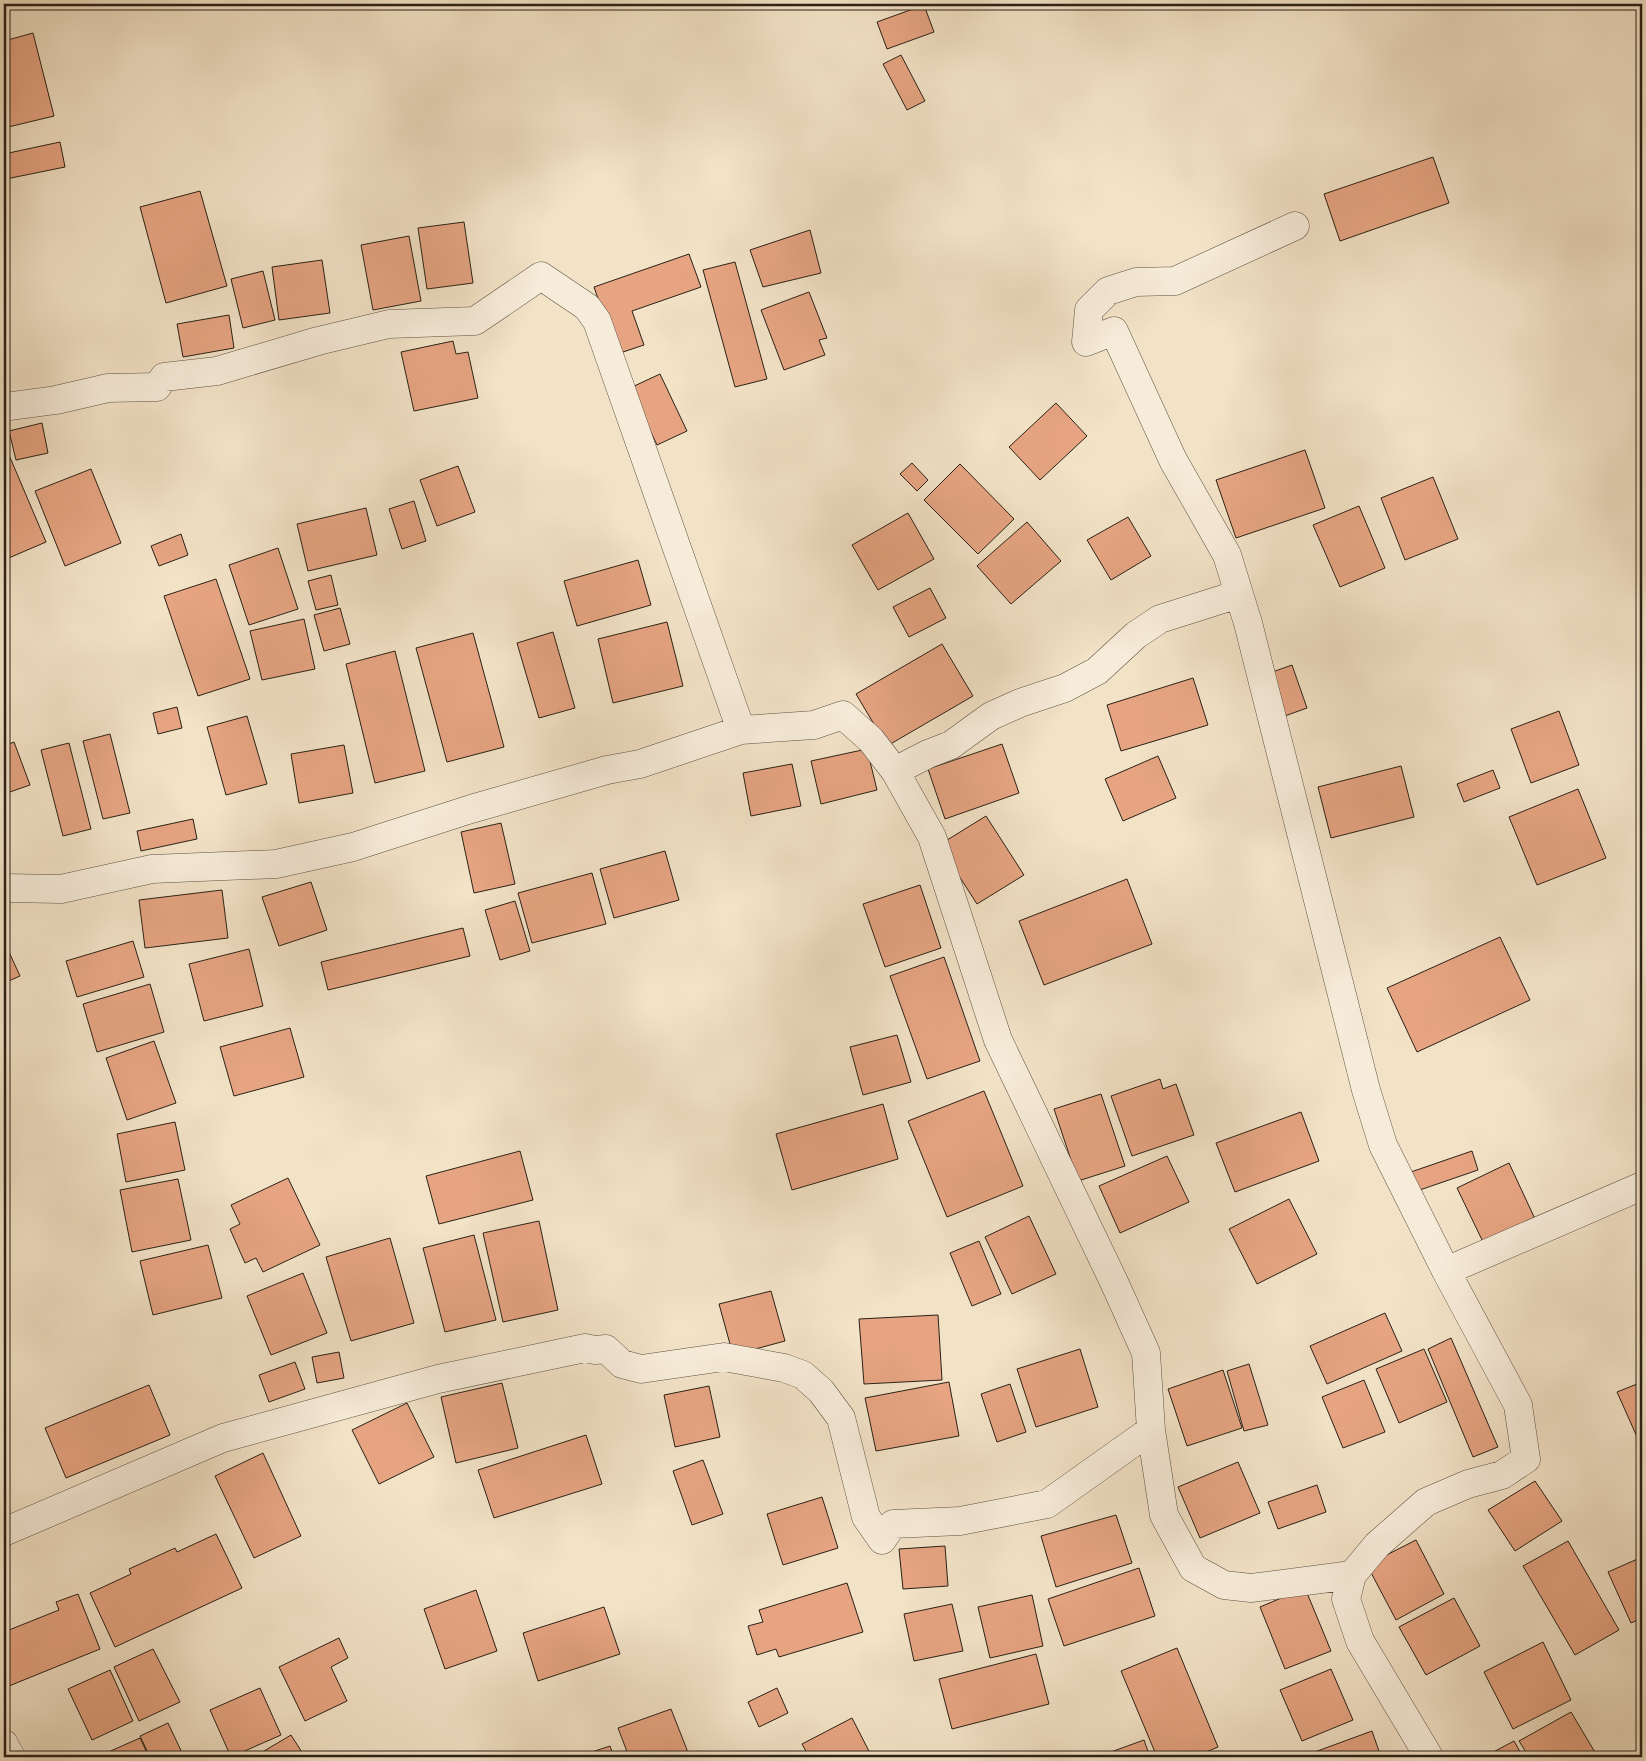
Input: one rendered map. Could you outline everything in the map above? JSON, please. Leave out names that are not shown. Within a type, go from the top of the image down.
[{"type":"street","points":[[1295,226],[1175,281],[1136,282],[1108,291],[1089,310],[1086,342],[1114,330],[1173,460],[1227,555],[1239,594],[1366,1090],[1383,1146],[1446,1271],[1518,1405],[1526,1459],[1502,1475],[1468,1484],[1426,1502],[1377,1546],[1352,1575],[1346,1600],[1360,1640],[1428,1757]]},
{"type":"street","points":[[4,407],[56,400],[108,388],[158,387],[164,377],[217,371],[318,341],[389,324],[475,322],[542,276],[587,307],[597,321],[741,730]]},
{"type":"street","points":[[895,771],[950,745],[991,716],[1020,703],[1064,688],[1097,670],[1136,636],[1160,619],[1239,594]]},
{"type":"street","points":[[4,888],[61,889],[152,869],[276,864],[353,847],[471,808],[607,770],[640,764],[741,730],[814,725],[843,715],[871,740],[895,771],[932,837],[998,1040],[1146,1353],[1150,1430],[1164,1515],[1193,1568],[1224,1585],[1251,1588],[1352,1575]]},
{"type":"street","points":[[1446,1271],[1642,1186]]},
{"type":"street","points":[[4,1532],[224,1438],[438,1379],[585,1348],[595,1350],[606,1349],[622,1364],[641,1368],[724,1357],[784,1368],[803,1375],[821,1391],[841,1418],[866,1518],[882,1540],[893,1524],[960,1521],[1047,1504],[1150,1430]]},
{"type":"street","points":[[4,1744],[11,1757]]},
{"type":"building","points":[[924,5],[934,32],[887,49],[877,22]]},
{"type":"building","points":[[33,33],[54,116],[4,128],[4,41]]},
{"type":"building","points":[[901,55],[925,101],[907,110],[883,64]]},
{"type":"building","points":[[60,142],[65,167],[6,179],[4,154]]},
{"type":"building","points":[[1433,157],[1449,203],[1340,241],[1324,194]]},
{"type":"building","points":[[200,191],[227,286],[166,303],[140,207]]},
{"type":"building","points":[[464,222],[473,283],[427,289],[418,228]]},
{"type":"building","points":[[810,230],[821,273],[763,287],[750,250]]},
{"type":"building","points":[[409,236],[421,301],[373,310],[361,245]]},
{"type":"building","points":[[689,254],[701,287],[632,311],[644,345],[617,354],[594,287]]},
{"type":"building","points":[[322,260],[330,313],[279,320],[272,267]]},
{"type":"building","points":[[735,262],[767,379],[735,387],[703,270]]},
{"type":"building","points":[[263,271],[275,320],[243,328],[231,279]]},
{"type":"building","points":[[809,292],[827,338],[819,340],[825,355],[784,370],[761,310]]},
{"type":"building","points":[[229,315],[234,348],[183,357],[177,324]]},
{"type":"building","points":[[453,341],[456,354],[468,352],[478,398],[414,411],[401,352]]},
{"type":"building","points":[[660,374],[687,431],[657,445],[630,388]]},
{"type":"building","points":[[1056,403],[1087,436],[1040,480],[1009,447]]},
{"type":"building","points":[[42,423],[48,453],[16,460],[9,431]]},
{"type":"building","points":[[1305,450],[1325,508],[1236,538],[1216,480]]},
{"type":"building","points":[[9,455],[46,542],[4,560],[4,457]]},
{"type":"building","points":[[912,463],[928,480],[917,491],[900,474]]},
{"type":"building","points":[[960,464],[1014,519],[978,554],[924,500]]},
{"type":"building","points":[[458,466],[475,512],[437,526],[420,480]]},
{"type":"building","points":[[91,469],[121,543],[65,566],[35,491]]},
{"type":"building","points":[[1433,477],[1458,539],[1405,560],[1381,498]]},
{"type":"building","points":[[414,501],[426,541],[402,549],[389,509]]},
{"type":"building","points":[[1359,506],[1385,568],[1340,587],[1313,525]]},
{"type":"building","points":[[366,508],[377,555],[308,571],[297,524]]},
{"type":"building","points":[[908,513],[934,559],[878,590],[852,545]]},
{"type":"building","points":[[1128,517],[1151,556],[1111,580],[1087,540]]},
{"type":"building","points":[[1027,522],[1061,561],[1011,604],[977,566]]},
{"type":"building","points":[[181,534],[188,555],[159,566],[151,546]]},
{"type":"building","points":[[278,548],[298,609],[249,625],[229,565]]},
{"type":"building","points":[[638,560],[651,605],[577,626],[564,581]]},
{"type":"building","points":[[331,575],[338,605],[316,610],[308,581]]},
{"type":"building","points":[[216,579],[250,679],[198,696],[164,596]]},
{"type":"building","points":[[930,588],[946,618],[909,637],[893,607]]},
{"type":"building","points":[[340,608],[350,644],[324,651],[314,615]]},
{"type":"building","points":[[304,619],[315,669],[262,680],[250,631]]},
{"type":"building","points":[[667,622],[683,686],[613,703],[598,639]]},
{"type":"building","points":[[553,632],[575,708],[539,718],[517,643]]},
{"type":"building","points":[[473,633],[504,747],[447,762],[416,648]]},
{"type":"building","points":[[942,644],[973,696],[887,746],[856,694]]},
{"type":"building","points":[[395,651],[425,771],[375,783],[346,664]]},
{"type":"building","points":[[1292,665],[1307,708],[1282,717],[1267,674]]},
{"type":"building","points":[[1193,678],[1208,725],[1121,751],[1107,705]]},
{"type":"building","points":[[177,707],[182,728],[158,734],[153,713]]},
{"type":"building","points":[[1559,711],[1579,765],[1531,783],[1511,729]]},
{"type":"building","points":[[247,716],[267,784],[226,795],[207,727]]},
{"type":"building","points":[[110,734],[130,813],[103,819],[83,741]]},
{"type":"building","points":[[14,742],[30,785],[4,794],[4,746]]},
{"type":"building","points":[[69,743],[91,829],[63,836],[41,750]]},
{"type":"building","points":[[1002,744],[1019,793],[945,819],[928,769]]},
{"type":"building","points":[[344,745],[353,793],[299,803],[291,754]]},
{"type":"building","points":[[867,749],[877,790],[821,804],[811,761]]},
{"type":"building","points":[[1158,756],[1176,798],[1123,821],[1105,779]]},
{"type":"building","points":[[792,764],[801,806],[751,816],[743,773]]},
{"type":"building","points":[[1401,766],[1414,817],[1331,838],[1318,787]]},
{"type":"building","points":[[1493,770],[1500,788],[1464,802],[1457,784]]},
{"type":"building","points":[[1578,789],[1606,858],[1537,885],[1509,817]]},
{"type":"building","points":[[986,816],[1024,875],[977,904],[939,845]]},
{"type":"building","points":[[193,819],[197,839],[141,851],[137,831]]},
{"type":"building","points":[[501,823],[515,884],[474,893],[461,832]]},
{"type":"building","points":[[665,851],[679,900],[614,918],[600,869]]},
{"type":"building","points":[[592,873],[606,924],[532,943],[518,893]]},
{"type":"building","points":[[1127,879],[1152,944],[1044,985],[1019,921]]},
{"type":"building","points":[[311,882],[327,930],[279,946],[262,897]]},
{"type":"building","points":[[920,885],[941,948],[885,967],[863,904]]},
{"type":"building","points":[[222,890],[228,938],[145,948],[139,900]]},
{"type":"building","points":[[515,901],[530,951],[500,960],[485,910]]},
{"type":"building","points":[[463,928],[470,956],[328,990],[321,962]]},
{"type":"building","points":[[1500,937],[1530,1000],[1417,1052],[1387,988]]},
{"type":"building","points":[[4,941],[20,976],[4,983]]},
{"type":"building","points":[[133,941],[144,977],[77,997],[66,961]]},
{"type":"building","points":[[249,949],[263,1006],[204,1021],[189,964]]},
{"type":"building","points":[[944,957],[980,1061],[927,1079],[890,976]]},
{"type":"building","points":[[150,984],[164,1032],[97,1052],[83,1004]]},
{"type":"building","points":[[290,1028],[304,1077],[234,1096],[220,1047]]},
{"type":"building","points":[[897,1035],[911,1082],[863,1095],[850,1047]]},
{"type":"building","points":[[154,1041],[176,1103],[127,1120],[106,1058]]},
{"type":"building","points":[[1160,1079],[1163,1089],[1176,1084],[1194,1135],[1132,1156],[1111,1096]]},
{"type":"building","points":[[984,1091],[1023,1186],[947,1217],[908,1121]]},
{"type":"building","points":[[1101,1094],[1125,1166],[1078,1181],[1054,1109]]},
{"type":"building","points":[[883,1104],[898,1159],[792,1190],[776,1134]]},
{"type":"building","points":[[1301,1112],[1319,1161],[1235,1192],[1216,1143]]},
{"type":"building","points":[[175,1122],[185,1170],[126,1182],[117,1134]]},
{"type":"building","points":[[520,1151],[533,1200],[439,1224],[426,1176]]},
{"type":"building","points":[[1472,1151],[1478,1170],[1411,1193],[1405,1174]]},
{"type":"building","points":[[1167,1156],[1189,1202],[1120,1233],[1099,1186]]},
{"type":"building","points":[[1509,1163],[1535,1219],[1484,1244],[1457,1188]]},
{"type":"building","points":[[288,1178],[320,1245],[263,1272],[256,1258],[245,1263],[230,1229],[240,1224],[231,1205]]},
{"type":"building","points":[[178,1179],[191,1240],[132,1252],[120,1190]]},
{"type":"building","points":[[1289,1199],[1317,1254],[1257,1284],[1229,1229]]},
{"type":"building","points":[[1029,1216],[1056,1274],[1012,1294],[985,1237]]},
{"type":"building","points":[[539,1221],[558,1310],[503,1322],[483,1233]]},
{"type":"building","points":[[474,1235],[496,1320],[445,1332],[423,1248]]},
{"type":"building","points":[[390,1238],[414,1323],[351,1341],[326,1257]]},
{"type":"building","points":[[979,1241],[1001,1294],[972,1306],[950,1253]]},
{"type":"building","points":[[208,1245],[222,1298],[153,1315],[140,1261]]},
{"type":"building","points":[[303,1273],[327,1333],[271,1355],[247,1296]]},
{"type":"building","points":[[771,1291],[785,1341],[733,1355],[719,1304]]},
{"type":"building","points":[[1385,1313],[1402,1351],[1327,1384],[1310,1346]]},
{"type":"building","points":[[938,1315],[942,1380],[864,1384],[859,1319]]},
{"type":"building","points":[[1451,1338],[1498,1447],[1473,1457],[1428,1349]]},
{"type":"building","points":[[1080,1349],[1098,1407],[1036,1427],[1017,1369]]},
{"type":"building","points":[[1424,1349],[1447,1402],[1399,1423],[1376,1369]]},
{"type":"building","points":[[339,1352],[344,1378],[317,1383],[312,1357]]},
{"type":"building","points":[[295,1362],[305,1389],[269,1402],[259,1375]]},
{"type":"building","points":[[1249,1364],[1268,1425],[1244,1431],[1227,1371]]},
{"type":"building","points":[[1223,1370],[1242,1428],[1187,1446],[1168,1389]]},
{"type":"building","points":[[1364,1380],[1385,1432],[1343,1448],[1322,1397]]},
{"type":"building","points":[[949,1382],[959,1436],[876,1451],[865,1398]]},
{"type":"building","points":[[1642,1382],[1642,1448],[1617,1392]]},
{"type":"building","points":[[502,1383],[518,1448],[456,1463],[441,1397]]},
{"type":"building","points":[[1010,1384],[1026,1432],[997,1442],[981,1394]]},
{"type":"building","points":[[149,1385],[170,1435],[66,1478],[45,1428]]},
{"type":"building","points":[[709,1386],[720,1437],[675,1447],[664,1395]]},
{"type":"building","points":[[407,1403],[434,1457],[379,1484],[352,1430]]},
{"type":"building","points":[[586,1435],[602,1484],[494,1518],[478,1470]]},
{"type":"building","points":[[263,1453],[301,1536],[254,1558],[215,1476]]},
{"type":"building","points":[[703,1460],[723,1514],[692,1525],[673,1471]]},
{"type":"building","points":[[1238,1462],[1260,1513],[1200,1538],[1178,1487]]},
{"type":"building","points":[[1535,1481],[1562,1521],[1515,1551],[1488,1510]]},
{"type":"building","points":[[1317,1485],[1326,1512],[1278,1529],[1268,1502]]},
{"type":"building","points":[[822,1497],[838,1548],[783,1565],[767,1514]]},
{"type":"building","points":[[1116,1515],[1132,1563],[1056,1587],[1041,1536]]},
{"type":"building","points":[[216,1534],[242,1588],[115,1647],[90,1593],[131,1574],[129,1569],[175,1548],[177,1552]]},
{"type":"building","points":[[1416,1540],[1444,1594],[1396,1620],[1367,1565]]},
{"type":"building","points":[[1568,1541],[1619,1630],[1575,1655],[1523,1566]]},
{"type":"building","points":[[945,1546],[948,1586],[903,1589],[899,1549]]},
{"type":"building","points":[[1642,1557],[1642,1618],[1631,1623],[1608,1572]]},
{"type":"building","points":[[1139,1568],[1155,1616],[1064,1646],[1048,1599]]},
{"type":"building","points":[[847,1583],[863,1632],[779,1657],[776,1649],[757,1655],[748,1626],[763,1622],[759,1610]]},
{"type":"building","points":[[1305,1588],[1331,1651],[1285,1669],[1260,1607]]},
{"type":"building","points":[[476,1590],[497,1651],[445,1669],[424,1609]]},
{"type":"building","points":[[78,1594],[100,1649],[4,1688],[4,1632],[59,1610],[56,1602]]},
{"type":"building","points":[[1032,1595],[1043,1646],[990,1658],[978,1607]]},
{"type":"building","points":[[1454,1598],[1480,1646],[1426,1675],[1399,1627]]},
{"type":"building","points":[[952,1604],[963,1651],[914,1661],[904,1614]]},
{"type":"building","points":[[604,1607],[620,1654],[538,1681],[523,1633]]},
{"type":"building","points":[[1642,1633],[1642,1649],[1636,1636]]},
{"type":"building","points":[[339,1638],[348,1658],[331,1667],[347,1701],[305,1721],[279,1667]]},
{"type":"building","points":[[1543,1642],[1571,1700],[1513,1729],[1484,1672]]},
{"type":"building","points":[[1177,1648],[1218,1747],[1194,1757],[1157,1757],[1121,1671]]},
{"type":"building","points":[[153,1649],[180,1702],[139,1721],[114,1667]]},
{"type":"building","points":[[1036,1654],[1049,1704],[952,1729],[939,1679]]},
{"type":"building","points":[[1331,1669],[1353,1720],[1302,1741],[1280,1690]]},
{"type":"building","points":[[110,1670],[133,1721],[92,1740],[68,1689]]},
{"type":"building","points":[[260,1688],[281,1735],[231,1757],[210,1710]]},
{"type":"building","points":[[777,1688],[788,1713],[759,1727],[748,1702]]},
{"type":"building","points":[[671,1709],[689,1755],[699,1751],[702,1757],[629,1757],[618,1728]]},
{"type":"building","points":[[1571,1712],[1596,1754],[1590,1757],[1529,1757],[1519,1741]]},
{"type":"building","points":[[852,1718],[872,1757],[809,1757],[802,1744]]},
{"type":"building","points":[[168,1723],[184,1757],[150,1757],[140,1736]]},
{"type":"building","points":[[1372,1731],[1381,1757],[1301,1757]]},
{"type":"building","points":[[291,1735],[305,1757],[254,1757]]},
{"type":"building","points":[[140,1738],[149,1757],[97,1757]]},
{"type":"building","points":[[1144,1740],[1150,1757],[1097,1757]]},
{"type":"building","points":[[1514,1741],[1523,1757],[1484,1757]]},
{"type":"building","points":[[610,1746],[614,1757],[577,1757]]}]
